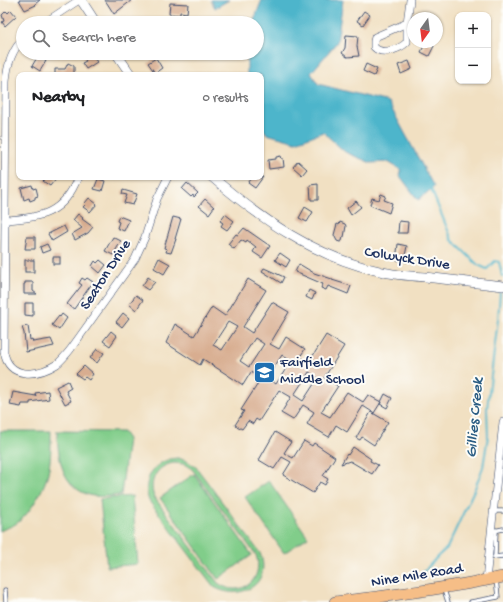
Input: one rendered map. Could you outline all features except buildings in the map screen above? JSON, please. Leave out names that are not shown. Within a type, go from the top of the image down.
[{"type":"main road","name":"Nine Mile Road","points":[[335,602],[444,588],[495,578]]},
{"type":"street","points":[[55,16],[80,0],[91,16]]},
{"type":"street","points":[[408,12],[410,0]]},
{"type":"street","points":[[407,23],[407,42],[383,52],[374,47],[375,37],[407,23]]},
{"type":"street","points":[[16,49],[13,53],[7,72],[5,220],[36,217],[54,209],[66,199],[76,180]]},
{"type":"street","points":[[121,60],[129,72]]},
{"type":"street","name":"Seaton Drive","points":[[5,220],[5,357],[9,366],[19,372],[27,373],[41,371],[57,364],[66,355],[126,272],[141,248],[156,199],[166,180]]},
{"type":"street","name":"Colwyck Drive","points":[[216,180],[243,202],[293,237],[318,251],[342,261],[393,274],[503,286]]},
{"type":"street","points":[[495,578],[492,558],[494,531],[493,511],[502,448],[503,422]]},
{"type":"lane","points":[[493,511],[503,511]]},
{"type":"lane","points":[[494,531],[503,529]]},
{"type":"lane","points":[[492,558],[503,556]]},
{"type":"lane","points":[[471,602],[498,597],[495,578]]},
{"type":"lane","points":[[444,588],[448,602]]},
{"type":"lane","points":[[6,590],[6,602]]},
{"type":"green space","points":[[0,431],[51,431],[51,451],[47,476],[40,493],[31,508],[15,524],[0,531]]},
{"type":"green space","points":[[57,431],[123,432],[128,439],[121,495],[93,496],[74,487],[63,471],[60,461]]},
{"type":"green space","points":[[178,458],[187,461],[196,467],[260,553],[263,564],[262,574],[252,587],[243,591],[234,592],[224,591],[214,587],[149,501],[147,485],[152,472],[157,466],[170,459]],"holes":[[[168,464],[184,464],[192,469],[256,555],[258,564],[257,573],[253,580],[242,588],[234,589],[218,583],[154,497],[152,485],[155,475],[159,470]]]},
{"type":"green space","points":[[194,474],[252,555],[218,579],[160,498]]},
{"type":"green space","points":[[269,481],[308,537],[284,553],[245,497]]},
{"type":"green space","points":[[132,496],[138,564],[107,567],[100,499]]},
{"type":"water","points":[[211,0],[229,0],[215,8]]},
{"type":"water","points":[[260,0],[343,0],[337,42],[311,73],[318,84],[388,102],[434,187],[418,200],[400,176],[401,170],[388,162],[371,163],[345,152],[323,132],[296,142],[267,134],[264,130],[264,72],[247,72],[247,60],[264,60],[264,16],[256,16],[261,2]]},
{"type":"waterway","name":"Gillies Creek","points":[[431,189],[452,240],[478,265],[487,269],[495,261],[499,262],[502,276]]},
{"type":"waterway","name":"Gillies Creek","points":[[421,575],[447,548],[475,488],[483,467],[488,436],[487,409],[500,293]]},
{"type":"place","name":"Fairfield Middle School","points":[[264,372]]}]
